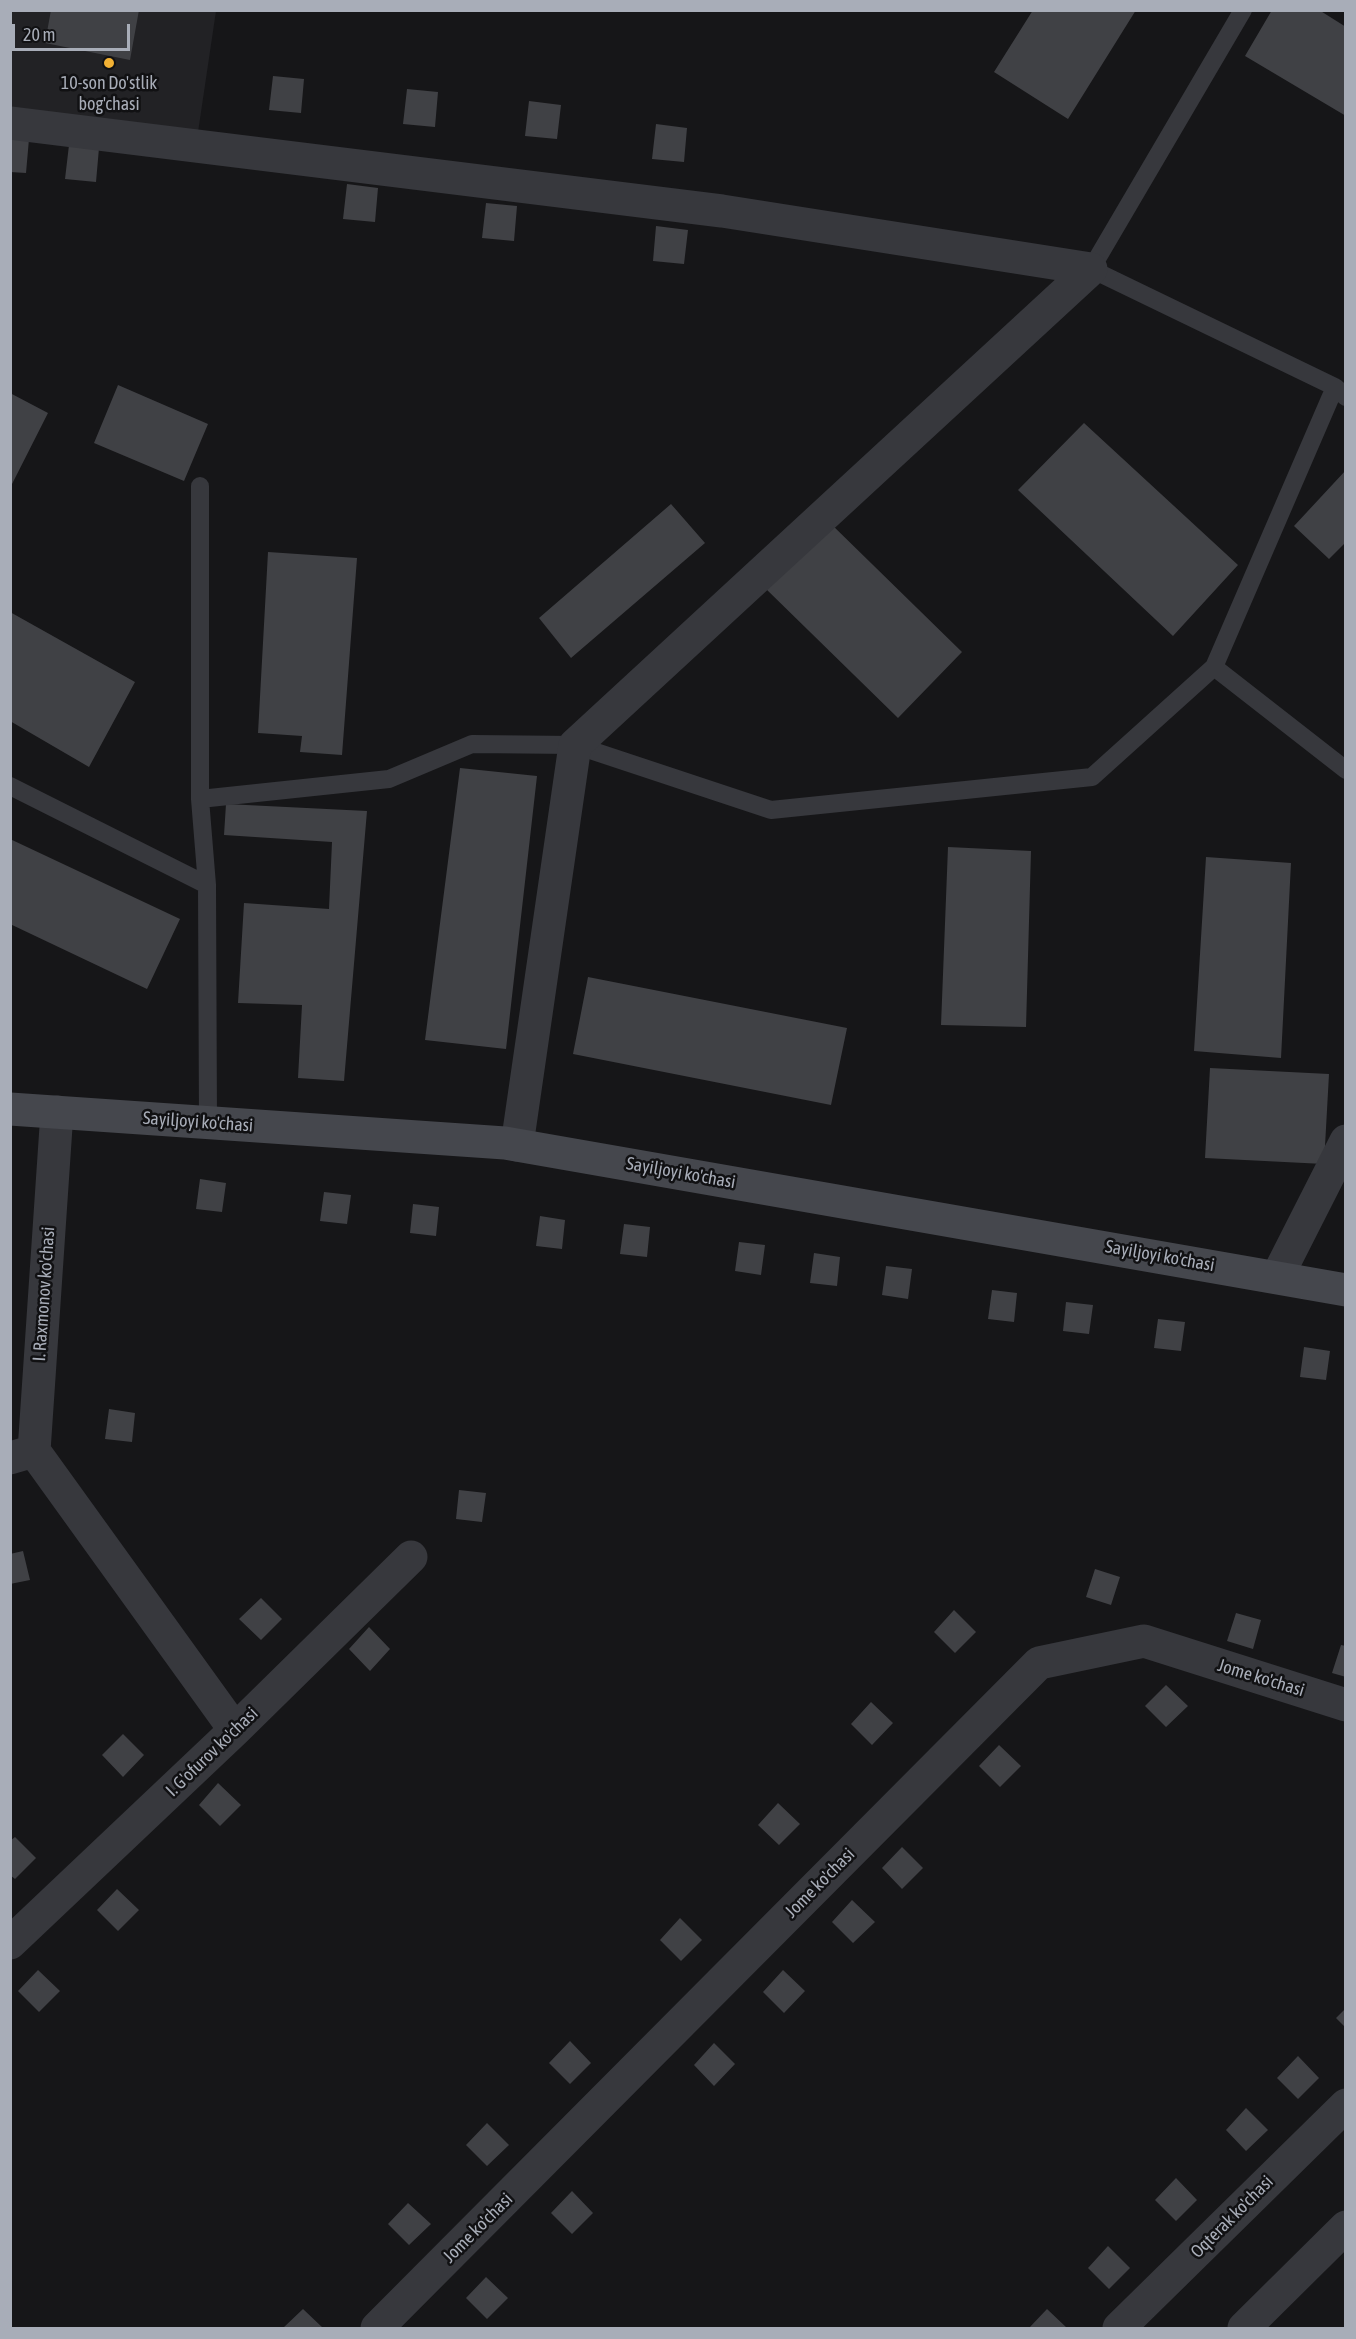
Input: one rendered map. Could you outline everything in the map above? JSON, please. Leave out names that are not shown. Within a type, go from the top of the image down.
[{"type":"main road","name":"Sayiljoyi ko'chasi","points":[[10,1109],[517,1145],[1277,1276],[1346,1290]]},
{"type":"street","points":[[10,123],[722,211],[1091,269]]},
{"type":"street","points":[[517,1145],[575,745],[1091,269]]},
{"type":"street","name":"I. Raxmonov ko'chasi","points":[[22,1454],[57,1112]]},
{"type":"street","points":[[1277,1276],[1346,1141]]},
{"type":"street","points":[[22,1454],[235,1730]]},
{"type":"street","name":"I. G'ofurov ko'chasi","points":[[10,1943],[235,1730],[411,1557]]},
{"type":"street","name":"Jome ko'chasi","points":[[377,2328],[1040,1663],[1144,1641],[1346,1704]]},
{"type":"street","name":"Oqterak ko'chasi","points":[[1119,2328],[1346,2105]]},
{"type":"street","points":[[1244,2328],[1346,2227]]},
{"type":"lane","points":[[200,799],[389,779],[472,744],[575,745],[771,810],[1092,777],[1214,667],[1340,392],[1091,269],[1243,10]]},
{"type":"lane","points":[[200,486],[200,799],[207,885],[208,1123]]},
{"type":"lane","points":[[1214,667],[1346,770]]},
{"type":"lane","points":[[10,786],[207,885]]},
{"type":"shaded area","name":"10-son Do'stlik bog'chasi","points":[[11,11],[216,11],[197,139],[11,115]]},
{"type":"building","points":[[51,10],[139,10],[130,60],[45,43]]},
{"type":"building","points":[[1033,10],[1136,10],[1068,119],[994,72]]},
{"type":"building","points":[[1272,10],[1319,10],[1346,27],[1346,116],[1245,56]]},
{"type":"building","points":[[273,76],[304,79],[301,113],[269,110]]},
{"type":"building","points":[[407,89],[438,92],[435,127],[403,124]]},
{"type":"building","points":[[529,101],[561,105],[557,139],[525,136]]},
{"type":"building","points":[[656,124],[687,128],[684,162],[652,159]]},
{"type":"building","points":[[10,137],[29,139],[26,173],[10,172]]},
{"type":"building","points":[[69,145],[99,148],[96,182],[65,179]]},
{"type":"building","points":[[347,184],[378,188],[375,222],[343,219]]},
{"type":"building","points":[[486,203],[517,206],[514,241],[482,238]]},
{"type":"building","points":[[656,226],[688,230],[684,264],[653,261]]},
{"type":"building","points":[[118,385],[208,424],[184,481],[94,443]]},
{"type":"building","points":[[10,393],[48,413],[10,488]]},
{"type":"building","points":[[1084,423],[1238,565],[1173,636],[1018,490]]},
{"type":"building","points":[[1346,470],[1346,542],[1329,559],[1294,526]]},
{"type":"building","points":[[671,504],[705,543],[571,658],[539,618]]},
{"type":"building","points":[[828,521],[962,652],[898,718],[764,587]]},
{"type":"building","points":[[268,552],[357,558],[342,755],[300,752],[302,736],[258,733]]},
{"type":"building","points":[[10,612],[135,682],[89,767],[10,721]]},
{"type":"building","points":[[460,768],[537,776],[506,1049],[425,1040]]},
{"type":"building","points":[[226,804],[367,811],[344,1081],[298,1078],[302,1005],[238,1003],[244,903],[329,909],[332,842],[224,835]]},
{"type":"building","points":[[10,839],[180,919],[147,989],[10,924]]},
{"type":"building","points":[[948,847],[1031,851],[1026,1027],[941,1025]]},
{"type":"building","points":[[1206,857],[1291,863],[1281,1058],[1194,1051]]},
{"type":"building","points":[[588,977],[847,1028],[831,1105],[573,1054]]},
{"type":"building","points":[[1210,1068],[1329,1074],[1324,1164],[1205,1158]]},
{"type":"building","points":[[200,1179],[226,1183],[222,1212],[196,1209]]},
{"type":"building","points":[[324,1192],[351,1195],[347,1224],[320,1221]]},
{"type":"building","points":[[413,1204],[439,1207],[436,1236],[410,1233]]},
{"type":"building","points":[[540,1216],[565,1220],[562,1249],[536,1246]]},
{"type":"building","points":[[624,1224],[650,1227],[647,1257],[620,1254]]},
{"type":"building","points":[[739,1242],[765,1245],[761,1275],[735,1271]]},
{"type":"building","points":[[814,1253],[840,1257],[837,1286],[810,1283]]},
{"type":"building","points":[[886,1266],[912,1269],[908,1299],[882,1295]]},
{"type":"building","points":[[992,1290],[1017,1293],[1014,1322],[988,1319]]},
{"type":"building","points":[[1066,1302],[1093,1305],[1089,1334],[1063,1331]]},
{"type":"building","points":[[1158,1319],[1185,1322],[1181,1351],[1154,1348]]},
{"type":"building","points":[[1304,1347],[1330,1351],[1326,1380],[1300,1377]]},
{"type":"building","points":[[109,1409],[135,1413],[132,1442],[105,1439]]},
{"type":"building","points":[[459,1490],[486,1493],[482,1522],[456,1519]]},
{"type":"building","points":[[23,1551],[30,1580],[10,1584],[10,1554]]},
{"type":"building","points":[[1095,1569],[1120,1577],[1111,1605],[1086,1597]]},
{"type":"building","points":[[261,1598],[282,1619],[261,1640],[239,1619]]},
{"type":"building","points":[[954,1610],[976,1632],[955,1653],[934,1632]]},
{"type":"building","points":[[1236,1613],[1261,1620],[1253,1649],[1227,1641]]},
{"type":"building","points":[[369,1627],[390,1649],[370,1671],[349,1649]]},
{"type":"building","points":[[1341,1645],[1346,1646],[1346,1677],[1332,1673]]},
{"type":"building","points":[[1166,1685],[1188,1706],[1166,1727],[1145,1706]]},
{"type":"building","points":[[871,1702],[893,1723],[872,1745],[851,1724]]},
{"type":"building","points":[[123,1734],[144,1755],[123,1777],[102,1755]]},
{"type":"building","points":[[999,1745],[1021,1766],[1000,1787],[979,1766]]},
{"type":"building","points":[[218,1783],[241,1805],[220,1826],[199,1805]]},
{"type":"building","points":[[778,1803],[800,1824],[779,1845],[758,1825]]},
{"type":"building","points":[[15,1837],[36,1858],[15,1879],[10,1875],[10,1841]]},
{"type":"building","points":[[902,1847],[923,1868],[902,1889],[882,1868]]},
{"type":"building","points":[[117,1889],[139,1910],[118,1931],[97,1910]]},
{"type":"building","points":[[852,1900],[875,1922],[853,1943],[832,1922]]},
{"type":"building","points":[[680,1918],[702,1940],[681,1961],[660,1940]]},
{"type":"building","points":[[38,1970],[60,1991],[39,2012],[18,1991]]},
{"type":"building","points":[[783,1970],[805,1991],[784,2013],[763,1992]]},
{"type":"building","points":[[1346,2008],[1346,2028],[1336,2018]]},
{"type":"building","points":[[570,2041],[591,2063],[570,2084],[549,2063]]},
{"type":"building","points":[[714,2043],[735,2064],[714,2086],[694,2065]]},
{"type":"building","points":[[1298,2056],[1319,2078],[1298,2099],[1277,2078]]},
{"type":"building","points":[[1246,2108],[1268,2130],[1246,2151],[1226,2130]]},
{"type":"building","points":[[487,2123],[509,2145],[487,2166],[466,2145]]},
{"type":"building","points":[[1176,2178],[1197,2200],[1176,2221],[1155,2200]]},
{"type":"building","points":[[572,2191],[593,2213],[572,2234],[551,2213]]},
{"type":"building","points":[[408,2203],[431,2224],[409,2245],[388,2224]]},
{"type":"building","points":[[1108,2246],[1130,2268],[1109,2289],[1088,2268]]},
{"type":"building","points":[[486,2277],[508,2298],[487,2319],[466,2298]]},
{"type":"building","points":[[303,2309],[323,2328],[283,2328]]},
{"type":"building","points":[[1047,2309],[1067,2328],[1029,2328]]},
{"type":"place","name":"10-son Do'stlik bog'chasi","points":[[109,63]]}]
